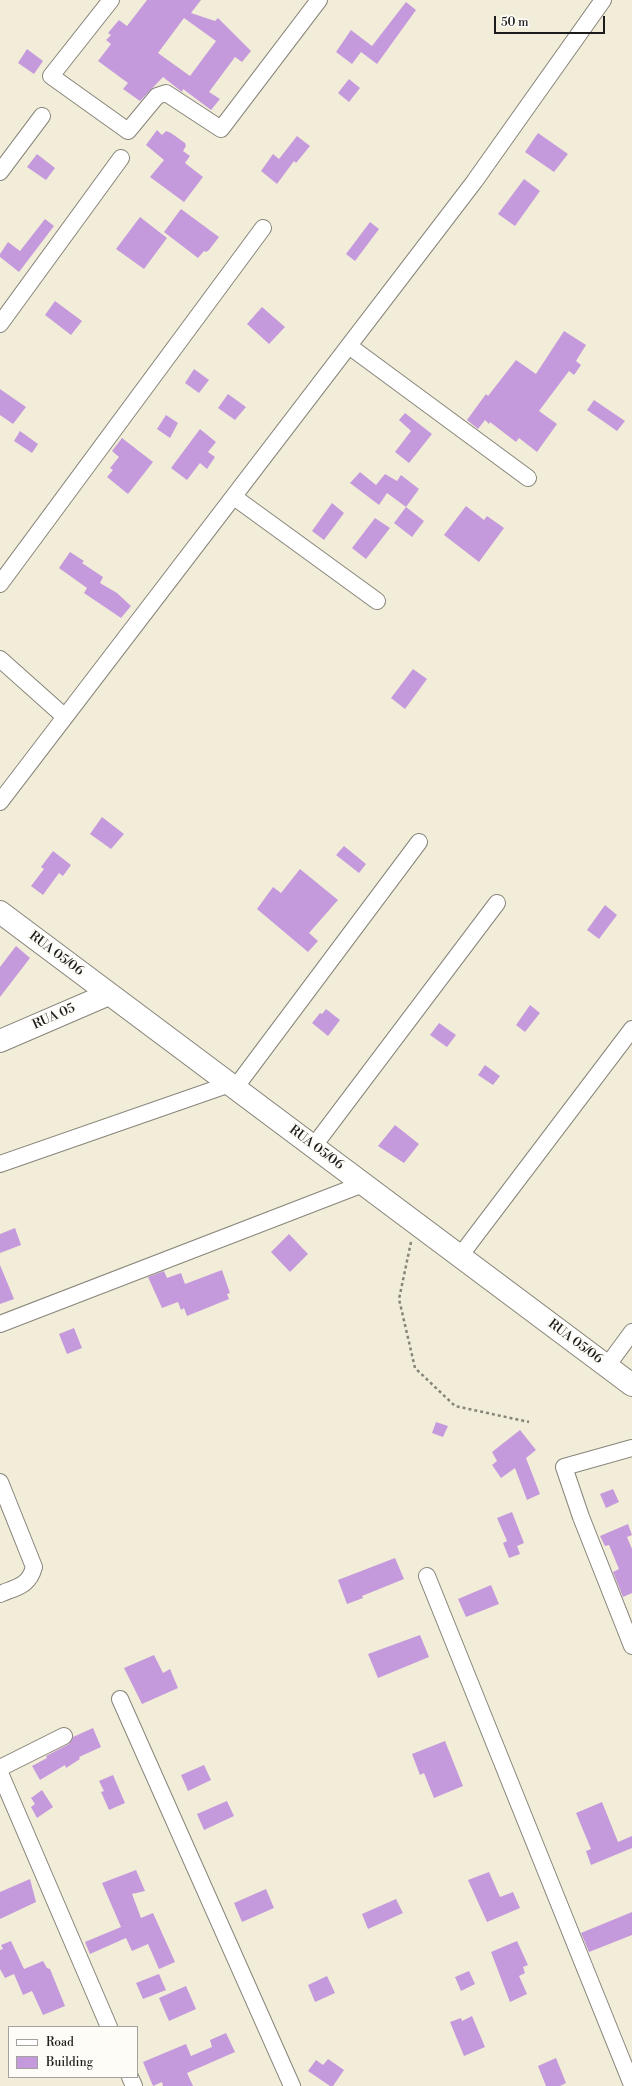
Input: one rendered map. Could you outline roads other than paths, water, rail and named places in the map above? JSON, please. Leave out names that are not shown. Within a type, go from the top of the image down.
[{"type":"street","points":[[111,0],[51,76],[128,131],[157,96],[166,93],[221,129],[319,0]]},
{"type":"street","points":[[0,802],[474,182],[603,0]]},
{"type":"street","points":[[0,172],[42,116]]},
{"type":"street","points":[[0,324],[122,158]]},
{"type":"street","points":[[0,584],[263,228]]},
{"type":"street","points":[[349,346],[528,478]]},
{"type":"street","points":[[234,497],[377,601]]},
{"type":"street","points":[[0,659],[65,717]]},
{"type":"street","points":[[0,1164],[232,1086],[419,842]]},
{"type":"street","points":[[313,1147],[497,904]]},
{"type":"street","name":"RUA 05/06","points":[[0,912],[632,1384]]},
{"type":"street","name":"RUA 05","points":[[0,1041],[108,994]]},
{"type":"street","points":[[460,1256],[632,1029]]},
{"type":"street","points":[[0,1324],[363,1184]]},
{"type":"street","points":[[607,1366],[632,1332]]},
{"type":"street","points":[[632,1448],[564,1467],[581,1517],[632,1646]]},
{"type":"street","points":[[0,1482],[34,1567],[31,1578],[22,1585],[0,1594]]},
{"type":"street","points":[[427,1576],[632,2085]]},
{"type":"street","points":[[120,1699],[292,2086]]},
{"type":"street","points":[[0,1768],[64,1736]]},
{"type":"street","points":[[0,1773],[109,2026]]}]
